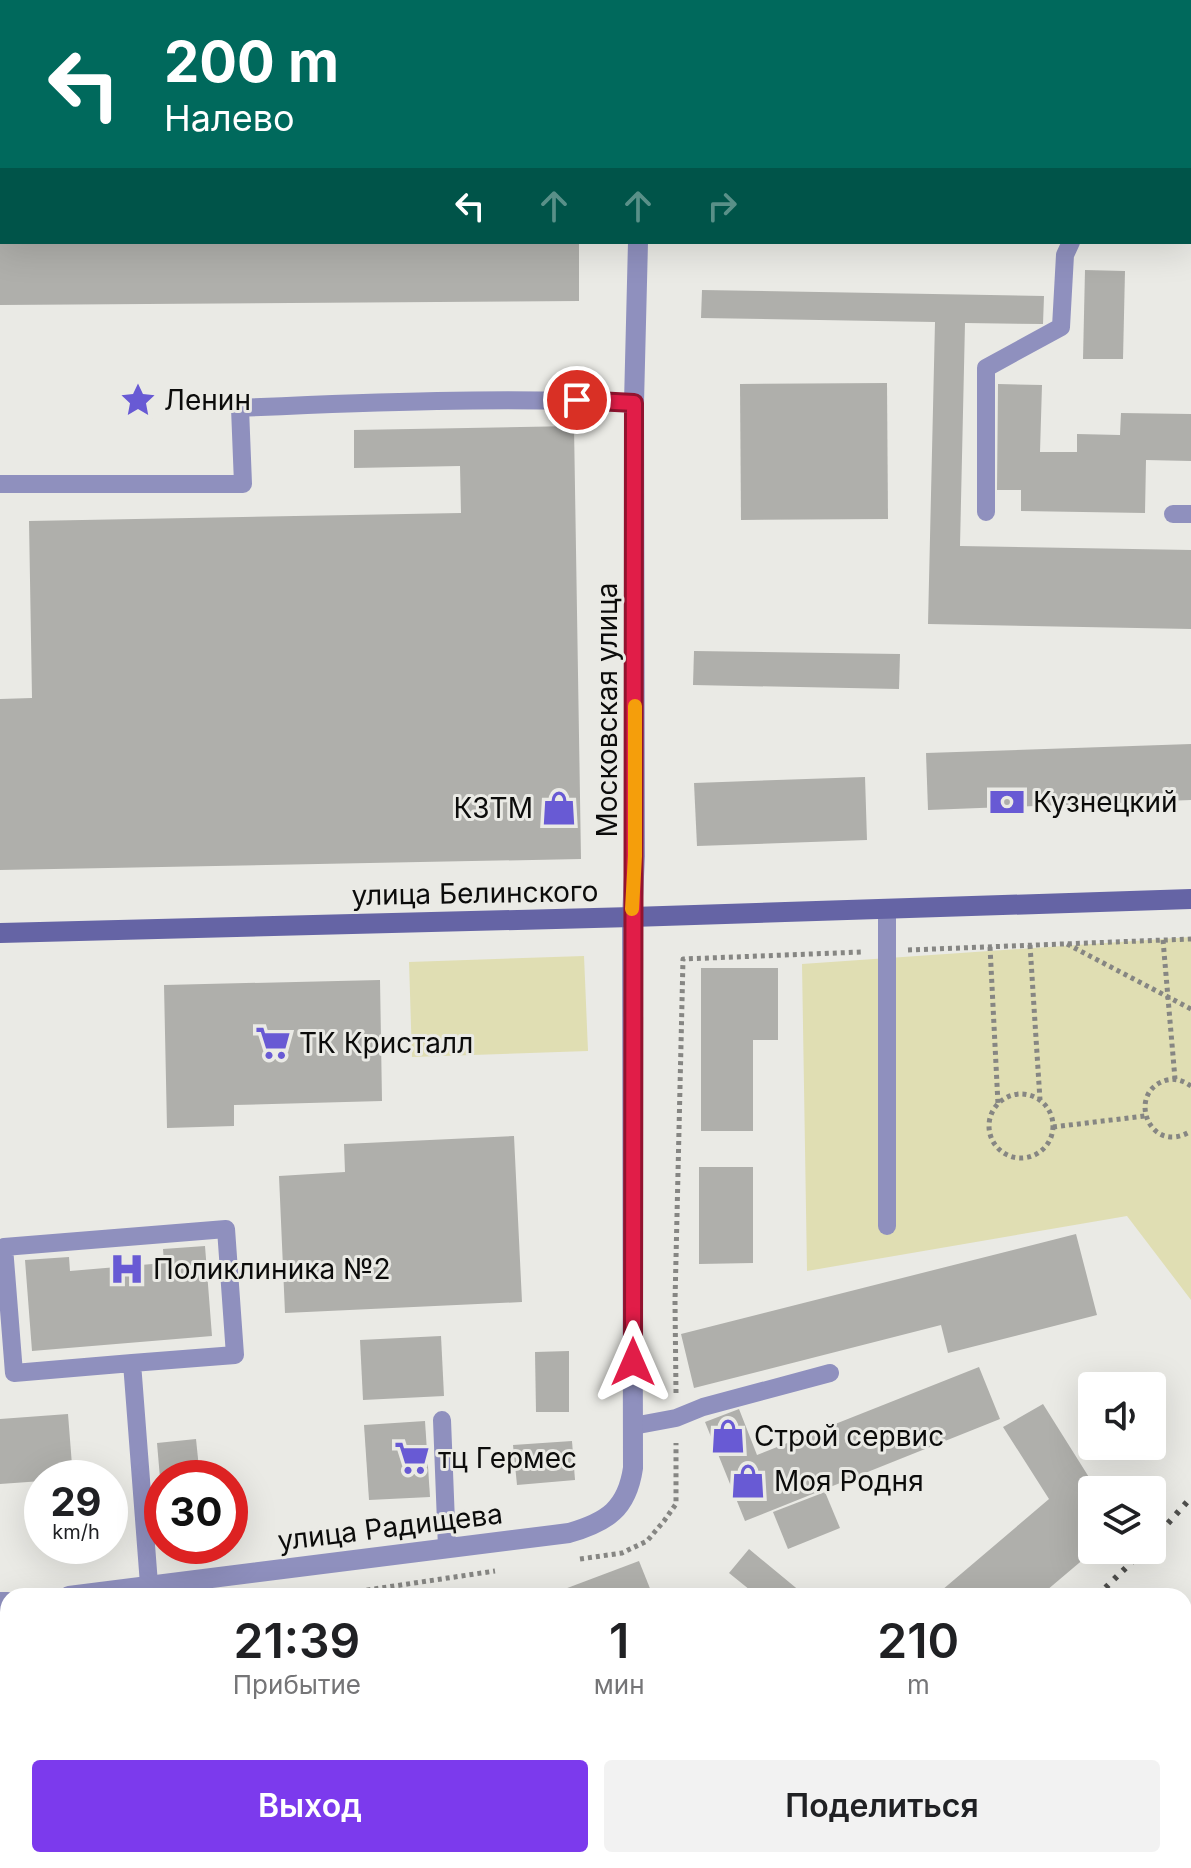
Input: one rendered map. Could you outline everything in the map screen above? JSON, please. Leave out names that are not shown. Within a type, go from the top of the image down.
[{"type":"street","name":"Московская улица","points":[[616,1510],[630,1490],[633,1468],[634,403],[638,244]]},
{"type":"street","name":"улица Белинского","points":[[0,933],[1191,899]]},
{"type":"street","name":"улица Радищева","points":[[122,1588],[569,1533],[595,1526],[616,1510]]},
{"type":"lane","points":[[986,512],[986,368],[1061,327],[1065,255],[1070,244]]},
{"type":"lane","points":[[0,484],[243,484],[240,408],[562,400],[634,403]]},
{"type":"lane","points":[[887,909],[887,1226]]},
{"type":"lane","points":[[226,1229],[235,1355],[132,1363],[14,1373],[4,1247],[226,1229]]},
{"type":"lane","points":[[132,1363],[149,1584]]},
{"type":"lane","points":[[633,1426],[676,1418],[703,1407],[830,1373]]},
{"type":"lane","points":[[442,1420],[447,1548]]},
{"type":"path","points":[[575,1560],[622,1553],[647,1541],[676,1504],[675,1286],[683,959],[1191,939]]},
{"type":"path","points":[[1163,940],[1175,1079]]},
{"type":"path","points":[[1066,943],[1191,1009]]},
{"type":"path","points":[[1030,945],[1040,1100],[1052,1117],[1053,1127],[1050,1139],[1033,1156],[1009,1156],[998,1149],[989,1127],[991,1114],[998,1104],[1010,1096],[1021,1094],[1040,1100]]},
{"type":"path","points":[[990,947],[998,1104]]},
{"type":"path","points":[[1191,1086],[1175,1079],[1164,1081],[1147,1096],[1144,1107],[1151,1128],[1160,1135],[1171,1138],[1191,1131]]},
{"type":"path","points":[[1053,1127],[1145,1116]]},
{"type":"path","points":[[382,1588],[498,1571]]},
{"type":"shaded area","points":[[1191,937],[1191,1300],[1127,1216],[807,1271],[802,964]]},
{"type":"shaded area","points":[[584,956],[588,1051],[412,1057],[409,962]]},
{"type":"building","points":[[0,244],[579,244],[579,301],[0,305]]},
{"type":"building","points":[[1085,270],[1125,271],[1123,359],[1083,359]]},
{"type":"building","points":[[702,290],[1044,296],[1043,324],[965,323],[960,546],[1191,550],[1191,629],[928,624],[935,322],[701,318]]},
{"type":"building","points":[[887,383],[888,519],[741,520],[740,384]]},
{"type":"building","points":[[998,384],[1042,385],[1040,452],[1077,452],[1077,434],[1120,435],[1121,413],[1191,414],[1191,461],[1146,460],[1145,513],[1021,511],[1021,490],[997,490]]},
{"type":"building","points":[[574,426],[581,859],[0,870],[0,699],[32,698],[29,521],[461,513],[460,466],[354,468],[354,430]]},
{"type":"building","points":[[694,651],[900,654],[899,689],[693,685]]},
{"type":"building","points":[[1191,744],[1191,800],[928,810],[926,753]]},
{"type":"building","points":[[865,777],[867,840],[697,846],[694,783]]},
{"type":"building","points":[[701,968],[778,968],[778,1040],[753,1040],[753,1131],[701,1131]]},
{"type":"building","name":"ТК Кристалл","points":[[380,980],[382,1101],[234,1105],[234,1126],[167,1128],[164,985]]},
{"type":"building","points":[[514,1136],[522,1302],[285,1313],[279,1176],[345,1172],[344,1144]]},
{"type":"building","points":[[699,1167],[753,1167],[753,1263],[699,1264]]},
{"type":"building","points":[[1076,1234],[1097,1315],[948,1353],[941,1325],[694,1388],[681,1334]]},
{"type":"building","points":[[205,1246],[212,1336],[32,1351],[25,1260],[69,1257],[70,1271],[164,1263],[163,1249]]},
{"type":"building","points":[[441,1336],[444,1396],[363,1400],[360,1340]]},
{"type":"building","points":[[569,1351],[569,1412],[536,1412],[535,1352]]},
{"type":"building","points":[[979,1367],[1000,1419],[745,1521],[705,1422],[739,1409],[757,1455]]},
{"type":"building","points":[[1043,1404],[1088,1476],[1078,1476],[1078,1564],[1049,1588],[944,1588],[1049,1499],[1003,1427]]},
{"type":"building","points":[[68,1414],[72,1460],[24,1460],[24,1482],[0,1484],[0,1419]]},
{"type":"building","points":[[425,1421],[430,1497],[369,1500],[364,1425]]},
{"type":"building","points":[[196,1439],[198,1460],[158,1460],[157,1443]]},
{"type":"building","points":[[572,1441],[575,1480],[517,1485],[513,1445]]},
{"type":"building","points":[[825,1492],[840,1528],[788,1549],[773,1512]]},
{"type":"building","points":[[749,1549],[796,1588],[748,1588],[729,1573]]},
{"type":"building","points":[[639,1561],[650,1588],[567,1588]]},
{"type":"railway","points":[[1166,1525],[1188,1501]]},
{"type":"railway","points":[[1105,1588],[1130,1564]]},
{"type":"slow traffic","points":[[632,909],[635,706]]},
{"type":"place","name":"Ленин","points":[[138,400]]},
{"type":"place","name":"Кузнецкий","points":[[1007,802]]},
{"type":"place","name":"КЗТМ","points":[[559,808]]},
{"type":"place","name":"ТК Кристалл","points":[[273,1043]]},
{"type":"place","name":"Поликлиника №2","points":[[127,1269]]},
{"type":"place","name":"Строй сервис","points":[[728,1436]]},
{"type":"place","name":"тц Гермес","points":[[412,1458]]},
{"type":"place","name":"Моя Родня","points":[[748,1481]]},
{"type":"route","points":[[577,400],[634,403],[633,1362]]}]
